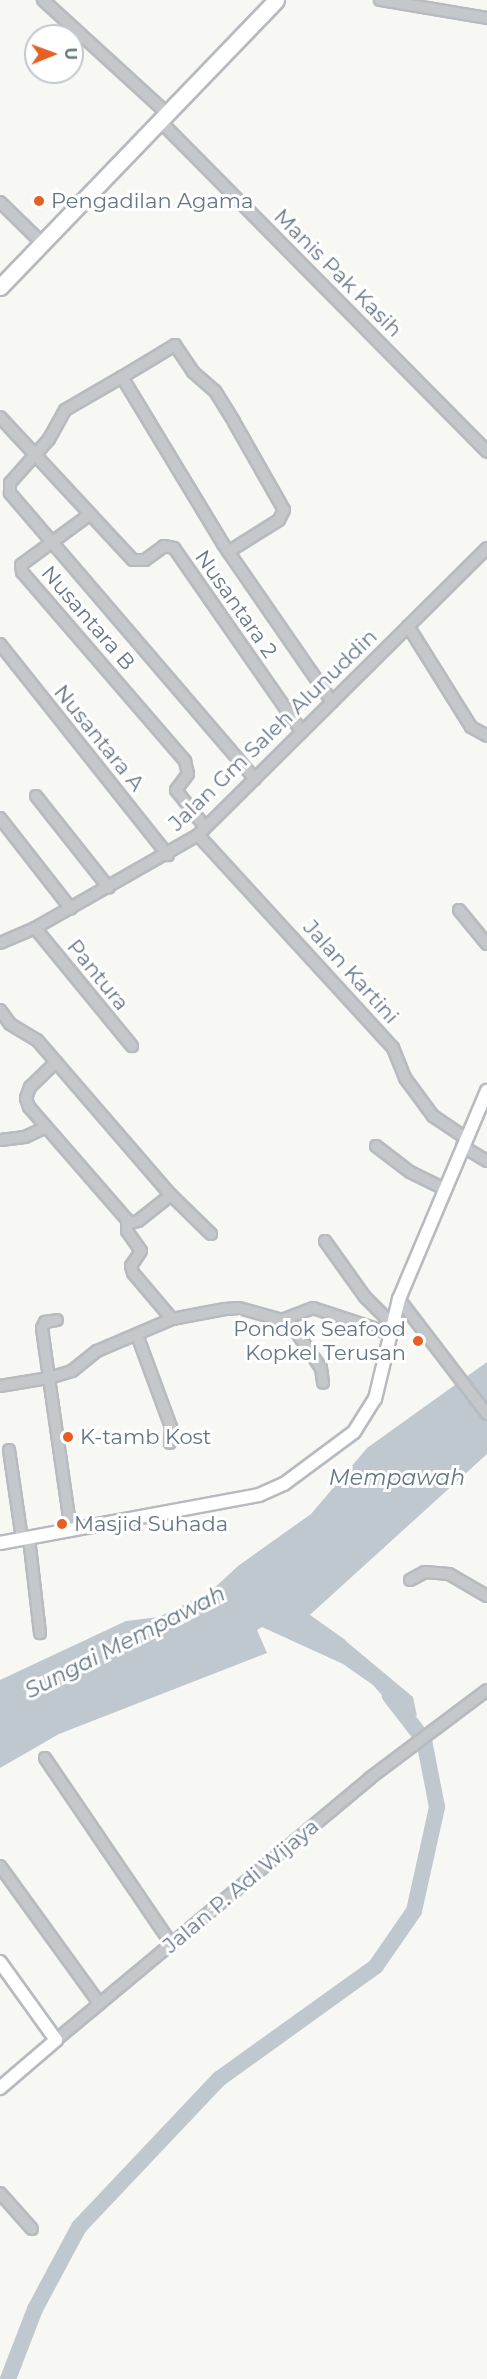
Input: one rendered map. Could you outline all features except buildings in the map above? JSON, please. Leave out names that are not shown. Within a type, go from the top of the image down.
[{"type":"highway","points":[[0,287],[276,0]]},
{"type":"main road","points":[[0,1543],[242,1500],[284,1484],[354,1432],[375,1399],[399,1299],[443,1188],[487,1091]]},
{"type":"main road","points":[[0,1962],[56,2040]]},
{"type":"main road","name":"Jalan P. Adi Wijaya","points":[[0,2088],[56,2040]]},
{"type":"street","points":[[381,0],[487,18]]},
{"type":"street","name":"Manis Pak Kasih","points":[[50,2],[487,452]]},
{"type":"street","points":[[0,202],[43,244]]},
{"type":"street","points":[[89,515],[51,543],[8,490],[35,457],[65,410],[170,346],[178,346],[234,422],[284,510],[279,520],[228,552]]},
{"type":"street","points":[[122,377],[228,552],[332,702]]},
{"type":"street","name":"Nusantara 2","points":[[0,417],[89,515],[137,562],[165,546],[174,548],[302,732]]},
{"type":"street","name":"Nusantara B","points":[[201,831],[176,790],[188,774],[185,761],[22,572],[21,565],[51,543],[255,779]]},
{"type":"street","name":"Jalan Gm Saleh Alunuddin","points":[[0,943],[35,928],[109,888],[168,855],[201,831],[487,548]]},
{"type":"street","points":[[408,626],[471,727],[487,736]]},
{"type":"street","name":"Nusantara A","points":[[0,644],[168,855]]},
{"type":"street","points":[[36,796],[109,888]]},
{"type":"street","points":[[0,818],[71,909]]},
{"type":"street","name":"Jalan Kartini","points":[[201,831],[393,1048],[405,1078],[433,1116],[487,1161]]},
{"type":"street","points":[[459,910],[487,944]]},
{"type":"street","name":"Pantura","points":[[35,928],[132,1046]]},
{"type":"street","points":[[1,1013],[10,1024],[37,1040],[171,1195],[211,1234]]},
{"type":"street","points":[[56,1062],[27,1092],[28,1107],[127,1220],[127,1231],[141,1251],[131,1266],[133,1273],[172,1319]]},
{"type":"street","points":[[1,1140],[25,1137],[46,1127]]},
{"type":"street","points":[[376,1146],[410,1172],[443,1188]]},
{"type":"street","points":[[127,1220],[138,1221],[171,1195]]},
{"type":"street","points":[[325,1241],[365,1297],[393,1329]]},
{"type":"street","points":[[399,1299],[487,1414]]},
{"type":"street","points":[[0,1386],[49,1378],[72,1371],[97,1351],[172,1319],[239,1308],[288,1320],[313,1308],[393,1329]]},
{"type":"street","points":[[57,1320],[45,1322],[42,1328],[71,1531]]},
{"type":"street","points":[[288,1320],[321,1368],[323,1383]]},
{"type":"street","points":[[137,1335],[171,1427],[170,1443]]},
{"type":"street","points":[[9,1450],[26,1539],[40,1633]]},
{"type":"street","points":[[410,1580],[425,1572],[449,1574],[487,1596]]},
{"type":"street","name":"Jalan P. Adi Wijaya","points":[[56,2040],[400,1756],[436,1728],[485,1697]]},
{"type":"street","points":[[45,1758],[172,1945]]},
{"type":"street","points":[[0,1866],[100,2004]]},
{"type":"street","points":[[0,2193],[32,2229]]},
{"type":"water","name":"Mempawah","points":[[487,1362],[487,1454],[301,1623],[347,1642],[413,1697],[417,1716],[396,1711],[373,1685],[343,1664],[262,1627],[257,1630],[267,1653],[59,1734],[0,1768],[0,1680],[126,1621],[159,1617],[212,1590],[238,1566],[311,1514],[367,1448]]},
{"type":"waterway","points":[[285,1607],[340,1646]]},
{"type":"waterway","points":[[8,2379],[35,2309],[79,2227],[219,2079],[376,1966],[414,1911],[437,1807],[424,1740],[390,1696]]},
{"type":"place","name":"Pengadilan Agama","points":[[39,201]]},
{"type":"place","name":"Pondok Seafood Kopkel Terusan","points":[[418,1341]]},
{"type":"place","name":"K-tamb Kost","points":[[68,1437]]},
{"type":"place","name":"Masjid Suhada","points":[[62,1524]]},
{"type":"water label","name":"Sungai Mempawah","points":[[125,1642]]}]
